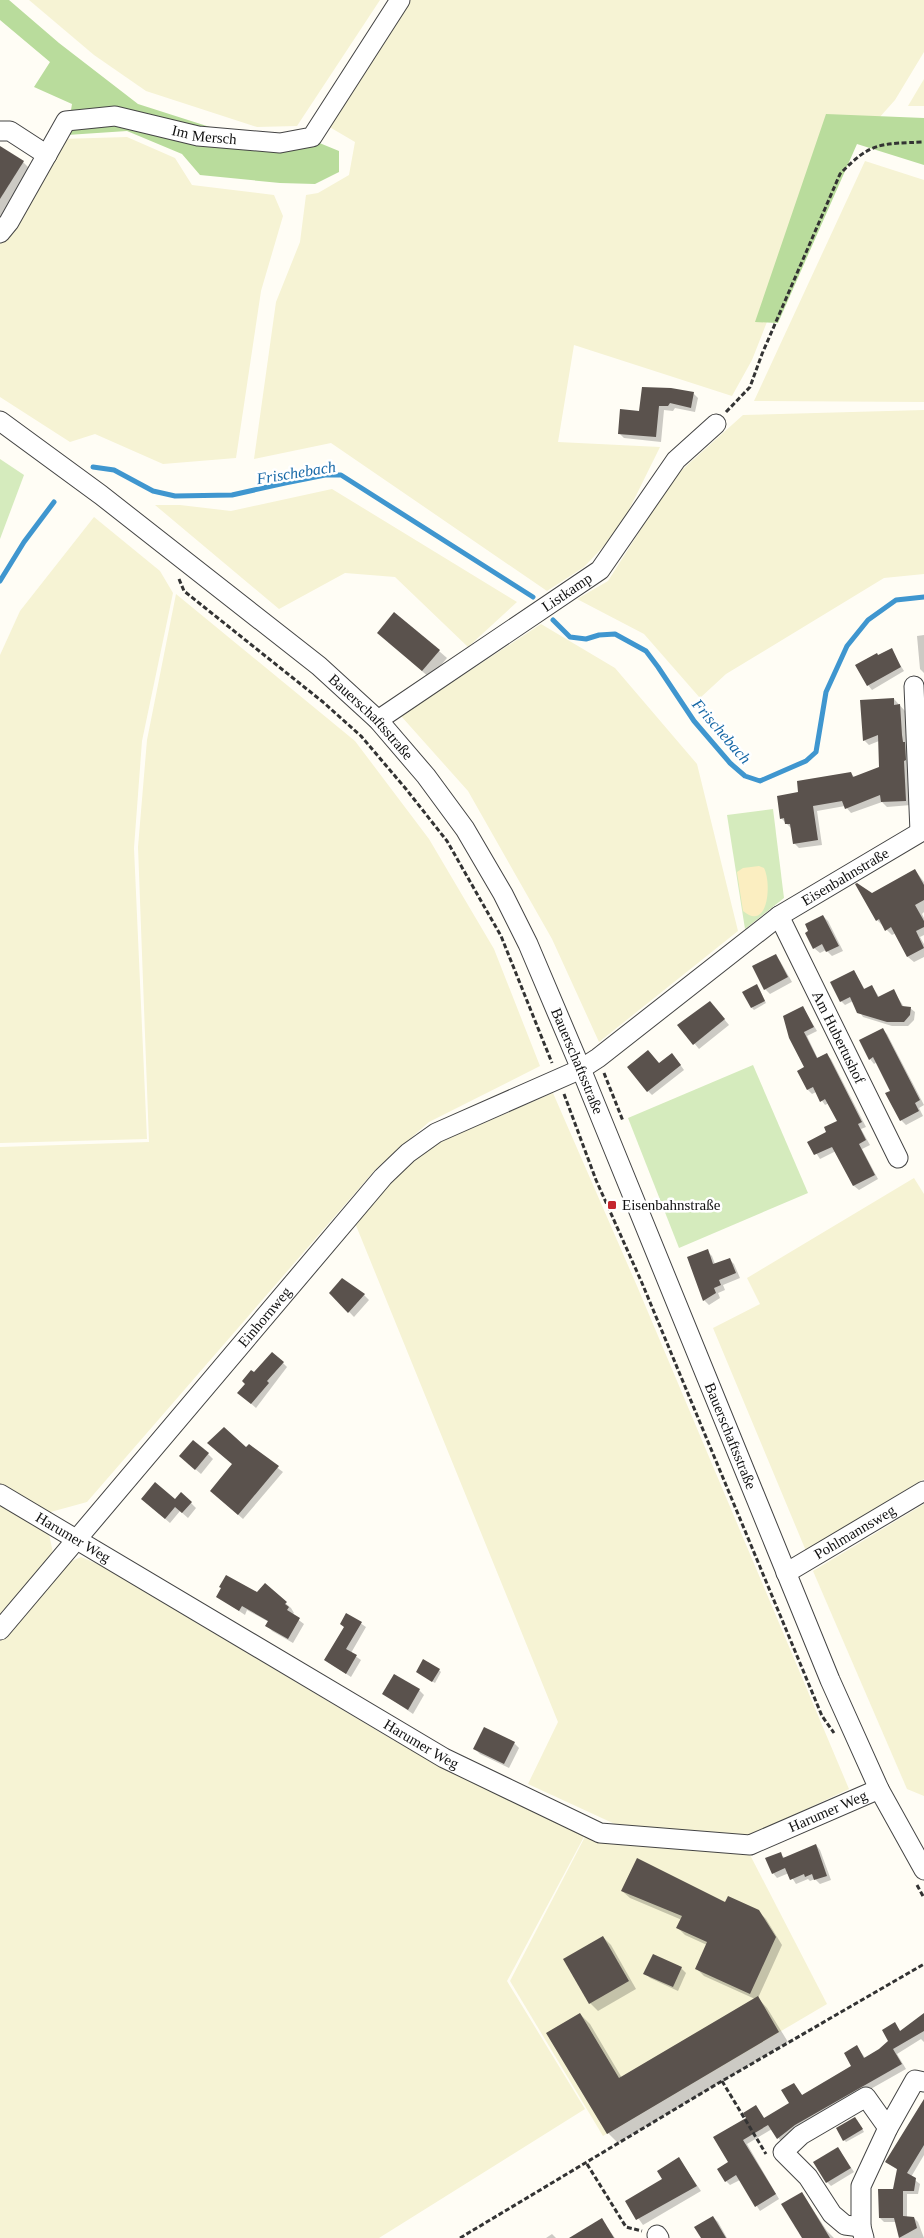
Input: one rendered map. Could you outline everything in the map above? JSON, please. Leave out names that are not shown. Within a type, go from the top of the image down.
[{"type":"street","name":"Im Mersch","points":[[0,233],[9,222],[66,121],[115,116],[198,136],[280,143],[312,137],[400,0]]},
{"type":"street","points":[[0,131],[10,131],[47,155]]},
{"type":"street","name":"Bauerschaftsstraße","points":[[0,421],[101,495],[303,654],[378,720],[426,776],[465,829],[503,894],[528,944],[581,1069],[786,1573],[878,1788],[916,1841],[920,1877]]},
{"type":"street","name":"Listkamp","points":[[378,720],[600,570],[676,460],[716,424]]},
{"type":"street","name":"Eisenbahnstraße","points":[[581,1069],[598,1058],[779,916],[922,831],[914,686]]},
{"type":"street","name":"Am Hubertushof","points":[[779,916],[898,1158]]},
{"type":"street","name":"Einhornweg","points":[[0,1630],[383,1177],[408,1153],[436,1133],[581,1069]]},
{"type":"street","name":"Pohlmannsweg","points":[[786,1573],[924,1491]]},
{"type":"street","name":"Harumer Weg","points":[[0,1494],[444,1758],[600,1833],[750,1845],[878,1788]]},
{"type":"street","points":[[888,2128],[866,2097],[801,2135],[783,2152],[808,2178],[832,2214],[845,2225],[863,2233],[861,2186],[888,2128],[920,2081]]},
{"type":"path","points":[[716,424],[750,387],[762,354],[840,174],[856,156],[881,144],[924,142]]},
{"type":"path","points":[[178,577],[184,591],[275,661],[360,736],[406,789],[447,841],[501,936],[596,1180],[642,1282],[822,1716],[836,1737]]},
{"type":"path","points":[[920,1877],[924,1898]]},
{"type":"path","points":[[460,2238],[587,2164],[722,2081],[924,1964]]},
{"type":"path","points":[[722,2081],[768,2158],[783,2152]]},
{"type":"path","points":[[587,2164],[626,2227],[658,2236]]},
{"type":"shaded area","points":[[29,0],[380,0],[297,126],[257,127],[146,91],[94,55]]},
{"type":"shaded area","points":[[403,0],[924,0],[924,52],[895,100],[822,182],[752,360],[732,396],[574,345],[558,442],[660,447],[619,530],[584,567],[547,591],[331,443],[254,459],[276,302],[300,242],[306,195],[318,193],[349,175],[355,142],[321,122]]},
{"type":"shaded area","points":[[924,79],[924,106],[908,106]]},
{"type":"shaded area","points":[[127,137],[175,158],[192,185],[274,195],[283,216],[261,291],[236,458],[163,464],[95,434],[70,442],[0,397],[0,242],[61,139]]},
{"type":"shaded area","points":[[865,161],[924,180],[924,402],[754,401]]},
{"type":"shaded area","points":[[924,410],[924,574],[884,578],[726,674],[700,698],[644,634],[577,599],[608,581],[674,477],[743,415]]},
{"type":"shaded area","points":[[332,489],[517,602],[468,647],[395,577],[345,573],[279,609],[155,505],[180,505],[231,511]]},
{"type":"shaded area","points":[[94,517],[160,571],[173,593],[142,741],[134,848],[147,1139],[0,1143],[0,655],[20,611]]},
{"type":"shaded area","points":[[176,594],[355,741],[429,839],[494,949],[540,1066],[429,1122],[375,1170],[87,1502],[47,1513],[0,1484],[0,1147],[149,1142],[138,847],[147,740]]},
{"type":"shaded area","points":[[541,624],[615,668],[697,764],[738,931],[599,1042],[552,939],[468,791],[401,716]]},
{"type":"shaded area","points":[[553,1093],[637,1286],[849,1789],[749,1836],[617,1825],[528,1784],[558,1722],[355,1223],[401,1169],[440,1142]]},
{"type":"shaded area","points":[[914,1178],[924,1194],[924,1479],[806,1551],[713,1328],[760,1304],[747,1278]]},
{"type":"shaded area","points":[[924,1504],[924,1796],[907,1789],[813,1571]]},
{"type":"shaded area","points":[[0,1505],[49,1534],[53,1553],[0,1617]]},
{"type":"shaded area","points":[[81,1557],[100,1565],[393,1740],[586,1833],[507,1981],[585,2109],[379,2238],[0,2238],[0,1641],[63,1565]]},
{"type":"shaded area","points":[[587,1833],[748,1851],[827,2004],[603,2136],[510,1981]]},
{"type":"green space","points":[[0,0],[9,0],[59,43],[138,104],[279,149],[317,142],[339,151],[339,172],[315,184],[280,183],[200,175],[182,154],[127,131],[67,135],[72,104],[34,87],[50,62],[0,20]]},
{"type":"green space","points":[[826,114],[924,118],[924,165],[857,144],[778,323],[755,322]]},
{"type":"green space","points":[[0,459],[24,475],[0,539]]},
{"type":"green space","points":[[773,809],[784,898],[745,929],[727,815]]},
{"type":"green space","points":[[753,1065],[808,1193],[679,1248],[628,1118]]},
{"type":"sand","points":[[759,866],[764,868],[768,884],[766,903],[763,911],[758,915],[751,916],[743,911],[737,872],[743,868]]},
{"type":"building","points":[[0,146],[24,161],[0,199]]},
{"type":"building","points":[[642,387],[671,388],[694,392],[691,408],[670,403],[668,406],[659,406],[656,437],[618,434],[620,409],[639,411]]},
{"type":"building","points":[[394,612],[440,650],[422,671],[377,633]]},
{"type":"building","points":[[892,648],[901,667],[867,686],[855,665],[877,653],[878,655]]},
{"type":"building","points":[[894,698],[894,705],[900,704],[902,735],[903,742],[905,742],[906,801],[881,802],[880,795],[845,809],[842,801],[813,806],[818,840],[793,844],[790,824],[785,824],[784,818],[780,819],[777,796],[798,792],[797,781],[851,772],[853,777],[879,767],[878,735],[863,741],[860,700]]},
{"type":"building","points":[[915,869],[924,885],[924,900],[915,905],[924,921],[924,927],[916,931],[924,948],[907,957],[891,927],[885,931],[879,919],[876,921],[855,884],[857,883],[872,893]]},
{"type":"building","points":[[823,915],[839,946],[826,952],[822,944],[813,949],[805,933],[808,931],[805,924]]},
{"type":"building","points":[[776,954],[788,977],[764,990],[752,966]]},
{"type":"building","points":[[854,970],[864,989],[872,985],[878,997],[894,989],[902,1006],[911,1007],[910,1015],[904,1022],[887,1022],[857,1013],[850,997],[840,1002],[830,982]]},
{"type":"building","points":[[757,984],[765,1001],[751,1008],[742,992]]},
{"type":"building","points":[[710,1001],[725,1019],[693,1045],[677,1025]]},
{"type":"building","points":[[803,1006],[814,1027],[804,1032],[817,1058],[827,1053],[862,1122],[858,1124],[866,1140],[859,1144],[875,1175],[853,1186],[832,1147],[814,1155],[807,1142],[826,1132],[824,1127],[837,1121],[825,1099],[820,1102],[813,1087],[807,1090],[797,1071],[804,1067],[789,1038],[783,1016]]},
{"type":"building","points":[[883,1028],[920,1100],[915,1103],[919,1111],[900,1121],[885,1093],[890,1091],[873,1057],[869,1060],[859,1040]]},
{"type":"building","points":[[648,1050],[659,1063],[672,1053],[681,1065],[647,1092],[627,1067]]},
{"type":"building","points":[[708,1249],[713,1264],[730,1258],[736,1273],[719,1280],[721,1285],[714,1288],[716,1293],[703,1301],[687,1257]]},
{"type":"building","points":[[342,1278],[365,1294],[348,1313],[329,1293]]},
{"type":"building","points":[[272,1352],[284,1362],[267,1381],[269,1383],[251,1404],[237,1393],[245,1384],[242,1381],[251,1370],[254,1372]]},
{"type":"building","points":[[224,1427],[246,1447],[249,1444],[279,1466],[238,1515],[210,1491],[232,1464],[207,1443]]},
{"type":"building","points":[[193,1440],[209,1453],[195,1470],[179,1456]]},
{"type":"building","points":[[155,1482],[175,1499],[181,1492],[192,1502],[182,1513],[175,1507],[165,1519],[141,1499]]},
{"type":"building","points":[[226,1575],[257,1592],[265,1583],[287,1602],[285,1604],[289,1607],[287,1610],[300,1618],[288,1639],[265,1626],[268,1621],[242,1606],[239,1611],[216,1597]]},
{"type":"building","points":[[346,1613],[362,1622],[346,1649],[357,1655],[346,1674],[324,1660],[344,1627],[340,1624]]},
{"type":"building","points":[[423,1659],[440,1669],[432,1682],[416,1672]]},
{"type":"building","points":[[394,1674],[420,1689],[408,1710],[382,1694]]},
{"type":"building","points":[[484,1727],[515,1742],[504,1764],[473,1749]]},
{"type":"building","points":[[816,1844],[827,1876],[814,1880],[812,1874],[805,1877],[804,1874],[790,1880],[785,1868],[772,1874],[765,1858],[781,1852],[783,1858]]},
{"type":"building","points":[[637,1858],[725,1902],[728,1896],[759,1910],[776,1937],[750,1994],[695,1969],[707,1942],[676,1928],[682,1916],[621,1891]]},
{"type":"building","points":[[603,1936],[629,1981],[589,2004],[563,1959]]},
{"type":"building","points":[[653,1954],[682,1967],[673,1987],[643,1974]]},
{"type":"building","points":[[758,1996],[779,2032],[607,2134],[546,2033],[580,2013],[619,2078]]},
{"type":"building","points":[[924,2013],[924,2031],[893,2049],[902,2064],[795,2125],[777,2139],[768,2125],[743,2140],[776,2194],[755,2207],[736,2175],[725,2182],[717,2169],[728,2162],[713,2137],[746,2118],[743,2113],[756,2105],[764,2118],[789,2103],[781,2090],[794,2083],[802,2095],[851,2066],[844,2053],[857,2045],[864,2058],[888,2041],[882,2030],[895,2022],[900,2031]]},
{"type":"building","points":[[924,2099],[924,2145],[907,2173],[916,2178],[914,2191],[903,2191],[903,2216],[914,2217],[917,2228],[899,2238],[894,2218],[879,2218],[878,2189],[893,2189],[897,2169],[885,2162]]},
{"type":"building","points":[[855,2117],[863,2129],[843,2141],[836,2128]]},
{"type":"building","points":[[838,2147],[851,2168],[826,2183],[813,2162]]},
{"type":"building","points":[[679,2157],[697,2186],[636,2220],[625,2201],[662,2179],[657,2171]]},
{"type":"building","points":[[802,2192],[830,2238],[802,2238],[781,2204]]},
{"type":"building","points":[[713,2216],[726,2238],[701,2238],[694,2227]]},
{"type":"building","points":[[602,2218],[614,2238],[569,2238]]},
{"type":"waterway","name":"Frischebach","points":[[93,467],[114,470],[153,491],[175,496],[232,495],[325,475],[341,475],[533,597]]},
{"type":"waterway","name":"Frischebach","points":[[0,581],[24,542],[54,502]]},
{"type":"waterway","name":"Frischebach","points":[[553,620],[570,637],[586,639],[599,635],[615,634],[646,651],[694,721],[730,763],[745,776],[760,781],[806,761],[816,752],[826,692],[847,646],[868,620],[896,600],[924,597]]},
{"type":"place","name":"Eisenbahnstraße","points":[[612,1205]]}]
